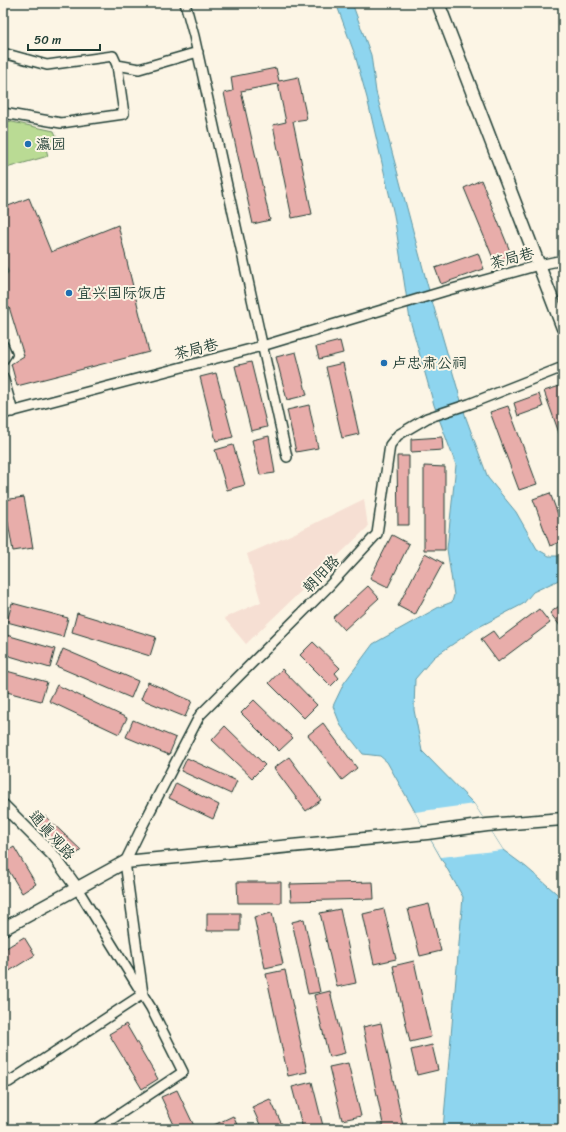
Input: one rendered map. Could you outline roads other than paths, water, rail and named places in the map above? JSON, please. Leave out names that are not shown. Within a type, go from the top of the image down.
[{"type":"main road","points":[[438,3],[563,328]]},
{"type":"main road","points":[[3,929],[125,862],[427,833],[487,825],[563,819]]},
{"type":"street","points":[[185,3],[198,52],[287,457]]},
{"type":"street","points":[[116,65],[138,69],[198,52]]},
{"type":"street","points":[[3,53],[47,65],[113,56],[116,65],[124,114],[61,123],[3,113]]},
{"type":"street","name":"茶局巷","points":[[3,414],[262,346],[445,291],[539,265],[563,260]]},
{"type":"street","points":[[3,345],[7,354],[3,360]]},
{"type":"street","name":"朝阳路","points":[[125,862],[200,715],[330,586],[377,534],[390,445],[398,434],[434,416],[469,404],[563,367]]},
{"type":"street","points":[[3,377],[12,412]]},
{"type":"street","name":"通真观路","points":[[3,805],[53,855],[77,888]]},
{"type":"street","points":[[125,862],[143,994]]},
{"type":"street","points":[[77,888],[143,994],[183,1072],[97,1129]]},
{"type":"street","points":[[6,1078],[9,1082],[143,994]]},
{"type":"water","points":[[336,3],[352,3],[371,55],[376,92],[428,287],[466,418],[488,478],[516,512],[537,549],[549,556],[563,556],[563,578],[533,592],[523,604],[475,629],[434,657],[415,679],[414,710],[422,751],[474,804],[503,850],[526,867],[563,899],[563,1129],[443,1129],[463,897],[387,762],[380,756],[363,754],[341,726],[333,706],[344,683],[373,644],[439,607],[452,602],[454,595],[447,549],[456,465],[434,405],[410,320],[394,215],[367,98],[355,55]]},
{"type":"place","name":"瀛园","points":[[28,144]]},
{"type":"place","name":"宜兴国际饭店","points":[[69,293]]},
{"type":"place","name":"卢忠肃公祠","points":[[384,363]]}]
